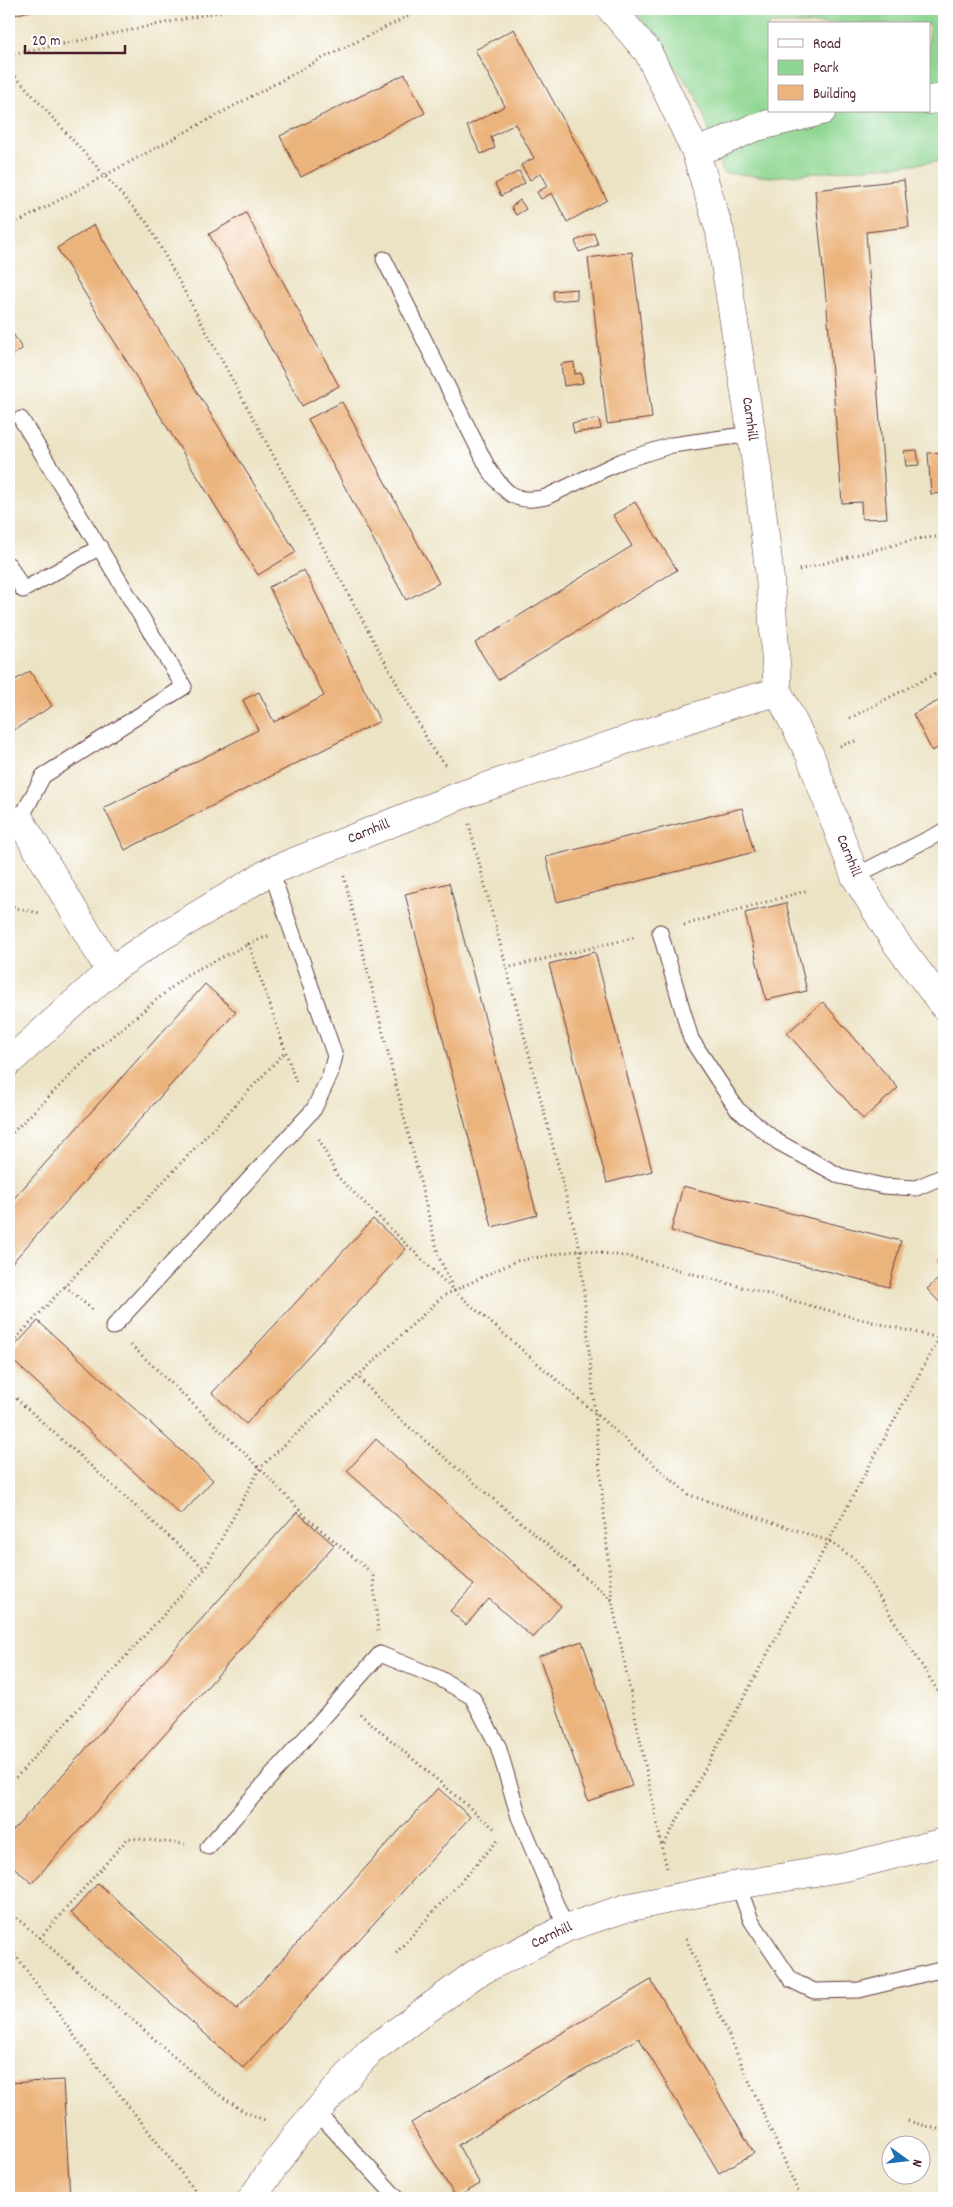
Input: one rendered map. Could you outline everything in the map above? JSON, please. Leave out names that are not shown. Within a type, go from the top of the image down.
[{"type":"street","name":"Carnhill","points":[[611,9],[648,52],[695,150],[720,232],[751,434],[770,578],[778,692],[810,755],[855,876],[894,940],[944,1006]]},
{"type":"street","points":[[930,100],[944,98]]},
{"type":"street","points":[[695,150],[753,128],[818,112]]},
{"type":"street","name":"Carnhill","points":[[9,1062],[110,971],[154,941],[271,871],[459,796],[736,703],[778,692]]},
{"type":"street","points":[[20,820],[110,971]]},
{"type":"street","name":"Carnhill","points":[[252,2198],[297,2134],[368,2052],[475,1974],[566,1928],[626,1908],[738,1885],[846,1867],[944,1842]]},
{"type":"lane","points":[[384,259],[488,468],[508,493],[515,497],[529,500],[546,498],[622,461],[672,445],[751,434]]},
{"type":"lane","points":[[20,820],[43,776],[184,687],[21,419]]},
{"type":"lane","points":[[9,565],[23,590],[100,547]]},
{"type":"lane","points":[[855,876],[944,830]]},
{"type":"lane","points":[[113,1327],[314,1109],[330,1075],[335,1056],[271,871]]},
{"type":"lane","points":[[660,932],[691,1039],[737,1109],[778,1142],[840,1176],[883,1186],[916,1188],[944,1176]]},
{"type":"lane","points":[[208,1847],[380,1654],[439,1678],[472,1697],[498,1746],[519,1817],[566,1928]]},
{"type":"lane","points":[[738,1885],[751,1920],[791,1980],[814,1991],[859,1990],[944,1969]]},
{"type":"lane","points":[[316,2111],[397,2198]]},
{"type":"path","points":[[9,55],[234,9]]},
{"type":"path","points":[[9,227],[323,58],[423,9]]},
{"type":"path","points":[[9,69],[148,224],[434,752],[446,763],[459,796],[470,828],[580,1250],[612,1601],[662,1848],[675,1898]]},
{"type":"path","points":[[770,578],[916,539],[944,536]]},
{"type":"path","points":[[850,718],[944,669]]},
{"type":"path","points":[[336,845],[439,1257],[454,1290]]},
{"type":"path","points":[[9,1136],[99,1047],[188,974],[289,927]]},
{"type":"path","points":[[249,944],[307,1117],[337,1176],[454,1290],[689,1495],[829,1541],[857,1561],[944,1701]]},
{"type":"path","points":[[9,1346],[286,1051]]},
{"type":"path","points":[[9,1785],[205,1569],[260,1468],[356,1375],[443,1296],[454,1290],[516,1261],[580,1250],[631,1257],[860,1319],[944,1338]]},
{"type":"path","points":[[65,1286],[113,1327],[260,1468],[307,1518],[373,1574],[380,1654]]},
{"type":"path","points":[[662,1848],[939,1338]]},
{"type":"path","points":[[356,1375],[395,1415],[612,1601]]},
{"type":"path","points":[[9,1392],[205,1569]]},
{"type":"path","points":[[341,1698],[502,1835],[396,1952]]},
{"type":"path","points":[[40,1938],[128,1838],[208,1847]]},
{"type":"path","points":[[9,1911],[211,2088],[243,2111],[297,2134]]},
{"type":"path","points":[[686,1939],[801,2198]]},
{"type":"path","points":[[9,1946],[86,2052],[201,2198]]},
{"type":"path","points":[[908,2121],[944,2131]]},
{"type":"green space","points":[[634,9],[944,9],[944,161],[771,177],[723,173],[698,99]]},
{"type":"building","points":[[14,9],[36,9],[15,15]]},
{"type":"building","points":[[514,29],[607,200],[567,222],[552,193],[541,199],[537,192],[548,186],[541,173],[530,180],[521,165],[534,158],[515,124],[491,137],[495,148],[481,154],[467,126],[505,106],[475,50]]},
{"type":"building","points":[[405,74],[425,113],[301,177],[280,136]]},
{"type":"building","points":[[519,171],[525,183],[501,196],[495,184]]},
{"type":"building","points":[[904,180],[909,227],[866,232],[887,518],[862,519],[861,502],[842,503],[827,308],[815,190]]},
{"type":"building","points":[[520,200],[526,209],[516,215],[511,207]]},
{"type":"building","points":[[246,213],[339,386],[302,406],[209,234]]},
{"type":"building","points":[[94,225],[296,552],[258,575],[57,248]]},
{"type":"building","points":[[594,233],[598,245],[579,252],[575,241]]},
{"type":"building","points":[[632,252],[652,418],[607,424],[588,258]]},
{"type":"building","points":[[577,289],[577,299],[554,301],[553,291]]},
{"type":"building","points":[[9,327],[22,349],[9,358]]},
{"type":"building","points":[[574,362],[575,374],[581,373],[583,383],[564,386],[561,364]]},
{"type":"building","points":[[342,402],[439,583],[406,600],[308,419]]},
{"type":"building","points":[[599,419],[601,429],[574,433],[572,423]]},
{"type":"building","points":[[917,450],[919,465],[906,466],[904,451]]},
{"type":"building","points":[[944,452],[944,493],[931,494],[928,453]]},
{"type":"building","points":[[635,502],[677,570],[498,680],[475,643],[632,546],[613,515]]},
{"type":"building","points":[[304,570],[380,721],[125,850],[104,808],[258,730],[243,700],[259,692],[274,722],[324,696],[269,587]]},
{"type":"building","points":[[30,671],[52,706],[9,733],[9,684]]},
{"type":"building","points":[[944,698],[944,745],[932,751],[913,714]]},
{"type":"building","points":[[742,808],[754,852],[557,902],[546,857]]},
{"type":"building","points":[[449,883],[537,1215],[492,1227],[405,894]]},
{"type":"building","points":[[786,903],[807,991],[766,1000],[745,913]]},
{"type":"building","points":[[595,952],[652,1171],[607,1183],[549,964]]},
{"type":"building","points":[[205,984],[236,1012],[9,1266],[9,1204]]},
{"type":"building","points":[[823,1002],[898,1088],[863,1119],[787,1033]]},
{"type":"building","points":[[683,1186],[901,1241],[889,1287],[671,1231]]},
{"type":"building","points":[[373,1219],[406,1249],[246,1424],[212,1393]]},
{"type":"building","points":[[944,1254],[944,1269],[937,1261]]},
{"type":"building","points":[[944,1274],[944,1307],[927,1289]]},
{"type":"building","points":[[38,1321],[213,1480],[181,1515],[9,1357],[9,1352]]},
{"type":"building","points":[[376,1439],[561,1606],[533,1638],[489,1599],[466,1625],[450,1611],[474,1585],[347,1471]]},
{"type":"building","points":[[297,1512],[334,1545],[32,1883],[9,1863],[9,1835]]},
{"type":"building","points":[[582,1641],[632,1786],[588,1801],[539,1656]]},
{"type":"building","points":[[438,1788],[470,1817],[243,2068],[71,1913],[98,1883],[237,2009]]},
{"type":"building","points":[[651,1980],[754,2153],[719,2173],[639,2038],[458,2145],[480,2184],[456,2198],[411,2123]]},
{"type":"building","points":[[63,2080],[70,2198],[9,2198],[9,2083]]}]
